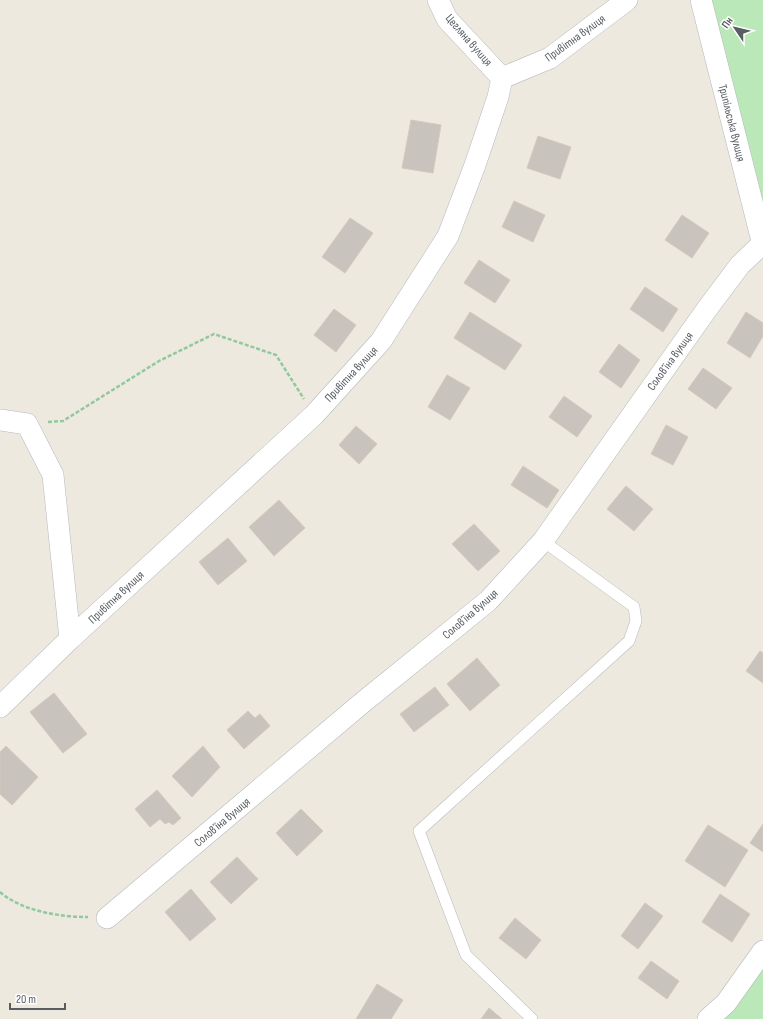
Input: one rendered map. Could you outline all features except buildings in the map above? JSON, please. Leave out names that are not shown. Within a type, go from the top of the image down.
[{"type":"street","name":"Цегляна вулиця","points":[[438,0],[447,19],[502,78]]},
{"type":"street","name":"Привітна вулиця","points":[[0,707],[70,640],[314,415],[381,342],[448,236],[480,150],[498,97],[502,78],[550,58],[626,0]]},
{"type":"street","name":"Трипільська вулиця","points":[[701,0],[763,244]]},
{"type":"street","name":"Соловʼїна вулиця","points":[[107,918],[362,703],[488,601],[543,541],[707,309],[740,265],[763,244]]},
{"type":"street","points":[[0,420],[27,424],[53,475],[70,640]]},
{"type":"street","points":[[708,1019],[726,1003],[763,951]]},
{"type":"lane","points":[[532,1019],[466,955],[419,830],[630,642],[636,621],[634,607],[543,541]]},
{"type":"path","points":[[27,424],[63,421],[159,361],[214,334],[276,355],[314,415]]},
{"type":"path","points":[[0,892],[10,900],[41,911],[72,917],[107,918]]},
{"type":"green space","points":[[709,0],[763,0],[763,213]]},
{"type":"green space","points":[[763,966],[763,1019],[721,1019]]}]
